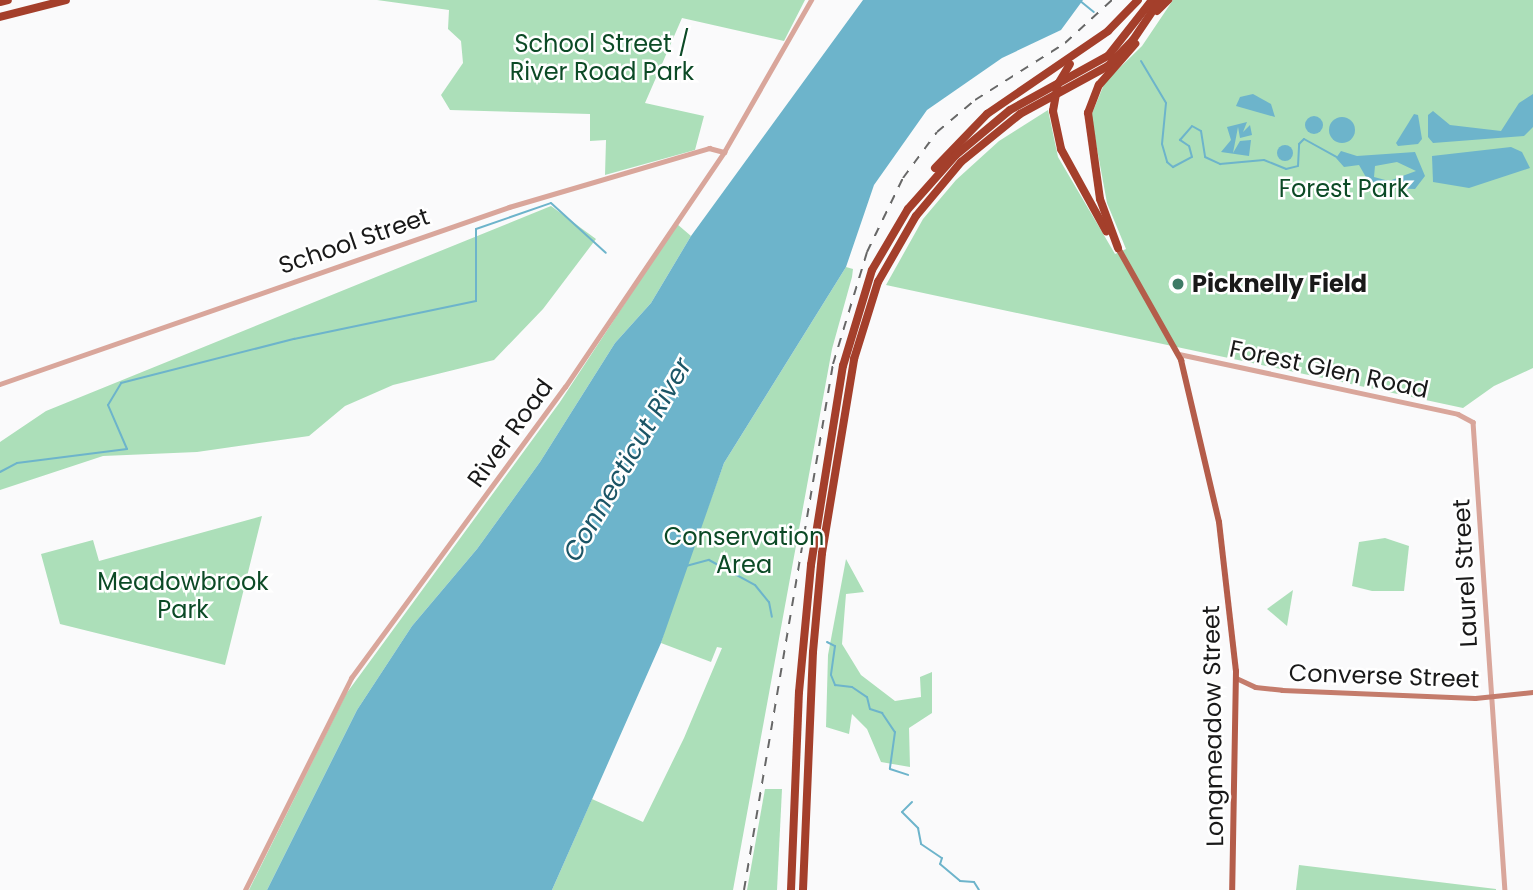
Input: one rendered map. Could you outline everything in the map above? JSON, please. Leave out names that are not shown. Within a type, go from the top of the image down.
[{"type":"highway","points":[[0,2],[8,0]]},
{"type":"highway","points":[[0,18],[66,0]]},
{"type":"highway","points":[[1097,38],[1130,0]]},
{"type":"highway","points":[[791,890],[803,636],[838,393],[868,281],[938,164],[987,114],[1087,46],[1138,0]]},
{"type":"highway","points":[[916,197],[999,118],[1108,56],[1152,0]]},
{"type":"highway","points":[[1118,248],[1101,204],[1088,113],[1097,88],[1127,56],[1160,0]]},
{"type":"highway","points":[[1147,20],[1168,0]]},
{"type":"highway","points":[[803,890],[813,638],[822,553],[851,372],[878,282],[912,221],[961,162],[1020,114],[1108,66],[1142,29]]},
{"type":"highway","points":[[1087,46],[1070,64],[1058,84],[1053,111],[1061,149],[1118,248]]},
{"type":"main road","name":"Longmeadow Street","points":[[1118,248],[1177,353],[1219,522],[1232,607],[1236,678],[1231,890]]},
{"type":"main road","name":"Converse Street","points":[[1236,678],[1263,689],[1491,697],[1533,692]]},
{"type":"street","name":"River Road","points":[[245,890],[351,678],[548,412],[724,152],[811,0]]},
{"type":"street","name":"School Street","points":[[0,384],[509,207],[709,148],[724,152]]},
{"type":"street","name":"Forest Glen Road","points":[[1177,353],[1458,414],[1473,422]]},
{"type":"street","name":"Laurel Street","points":[[1473,422],[1506,890]]},
{"type":"green space","name":"School Street / River Road Park","points":[[377,0],[805,0],[784,41],[682,18],[645,103],[704,116],[695,150],[605,175],[606,140],[590,141],[590,114],[450,110],[441,95],[463,63],[461,41],[448,29],[449,10]]},
{"type":"green space","name":"Forest Park","points":[[1173,0],[1533,0],[1533,368],[1494,386],[1463,408],[886,285],[923,219],[956,180],[999,141],[1048,110],[1058,157],[1115,254],[1126,249],[1107,203],[1091,116],[1105,82],[1142,46]]},
{"type":"green space","points":[[551,206],[596,239],[543,309],[494,360],[393,385],[345,406],[309,436],[197,452],[103,456],[0,490],[0,442],[46,411]]},
{"type":"green space","points":[[677,224],[691,236],[651,303],[615,343],[540,462],[477,549],[412,626],[357,710],[267,890],[249,890],[346,694],[560,402]]},
{"type":"green space","points":[[846,267],[853,269],[852,277],[832,349],[733,890],[552,890],[592,799],[643,822],[684,738],[722,648],[717,647],[711,662],[661,643],[671,609],[724,463]]},
{"type":"green space","name":"Meadowbrook Park","points":[[262,516],[225,665],[60,624],[41,554],[93,540],[99,561]]},
{"type":"green space","points":[[1385,538],[1409,546],[1404,591],[1372,591],[1352,586],[1359,542]]},
{"type":"green space","name":"Conservation Area","points":[[846,559],[864,592],[846,594],[842,644],[861,675],[895,701],[921,697],[920,677],[932,672],[932,713],[909,728],[910,767],[881,762],[867,729],[852,714],[849,734],[826,727],[828,655]]},
{"type":"green space","points":[[1293,590],[1287,626],[1267,609]]},
{"type":"green space","points":[[765,789],[782,789],[777,890],[747,890]]},
{"type":"green space","points":[[1299,865],[1496,889],[1496,890],[1296,890]]},
{"type":"water","name":"Connecticut River","points":[[863,0],[1083,0],[1061,30],[1002,58],[927,110],[874,185],[846,267],[724,463],[661,643],[552,890],[267,890],[357,710],[412,626],[477,549],[540,462],[615,343],[651,303],[691,236]]},
{"type":"water","points":[[1253,94],[1271,104],[1275,117],[1236,106],[1240,97]]},
{"type":"water","points":[[1533,94],[1533,127],[1524,136],[1433,143],[1428,137],[1428,115],[1433,111],[1450,125],[1501,131],[1519,103]]},
{"type":"water","points":[[1414,114],[1418,115],[1422,139],[1418,144],[1398,146],[1396,143]]},
{"type":"water","points":[[1314,116],[1320,119],[1323,125],[1320,131],[1314,134],[1308,131],[1305,125],[1308,119]]},
{"type":"water","points":[[1342,117],[1351,121],[1355,130],[1351,139],[1342,143],[1333,139],[1329,130],[1333,121]]},
{"type":"water","points":[[1247,122],[1243,132],[1250,125],[1252,135],[1240,138],[1238,127],[1233,153],[1240,141],[1251,140],[1249,156],[1221,152],[1231,140],[1227,127]]},
{"type":"water","points":[[1282,145],[1288,145],[1293,153],[1291,159],[1282,161],[1277,156],[1277,150]]},
{"type":"water","points":[[1511,147],[1522,152],[1530,168],[1469,188],[1433,182],[1432,156]]},
{"type":"water","points":[[1341,151],[1357,156],[1415,152],[1425,176],[1415,189],[1384,188],[1367,179],[1359,165],[1344,167],[1336,158]],"holes":[[[1397,162],[1416,171],[1389,181],[1374,177],[1375,166]]]},
{"type":"waterway","points":[[1079,0],[1094,12]]},
{"type":"waterway","points":[[1141,61],[1166,103],[1162,144],[1167,162],[1173,167],[1192,157],[1189,146],[1180,140],[1192,126],[1201,131],[1205,157],[1220,164],[1264,160],[1286,169],[1298,166],[1299,144],[1304,139],[1336,157]]},
{"type":"waterway","points":[[0,472],[17,463],[127,449],[108,405],[121,383],[294,339],[476,301],[476,229],[551,203],[606,253]]},
{"type":"waterway","points":[[686,566],[709,560],[755,585],[769,602],[772,617]]},
{"type":"waterway","points":[[827,642],[835,646],[831,675],[835,685],[852,687],[867,697],[870,709],[882,713],[895,732],[890,769],[908,775]]},
{"type":"waterway","points":[[912,802],[902,812],[918,828],[921,844],[942,858],[940,864],[960,881],[974,882],[979,890]]},
{"type":"railway","points":[[744,890],[833,364],[867,252],[903,178],[937,132],[975,100],[1065,43],[1112,0]]},
{"type":"place","name":"Picknelly Field","points":[[1178,284]]}]
